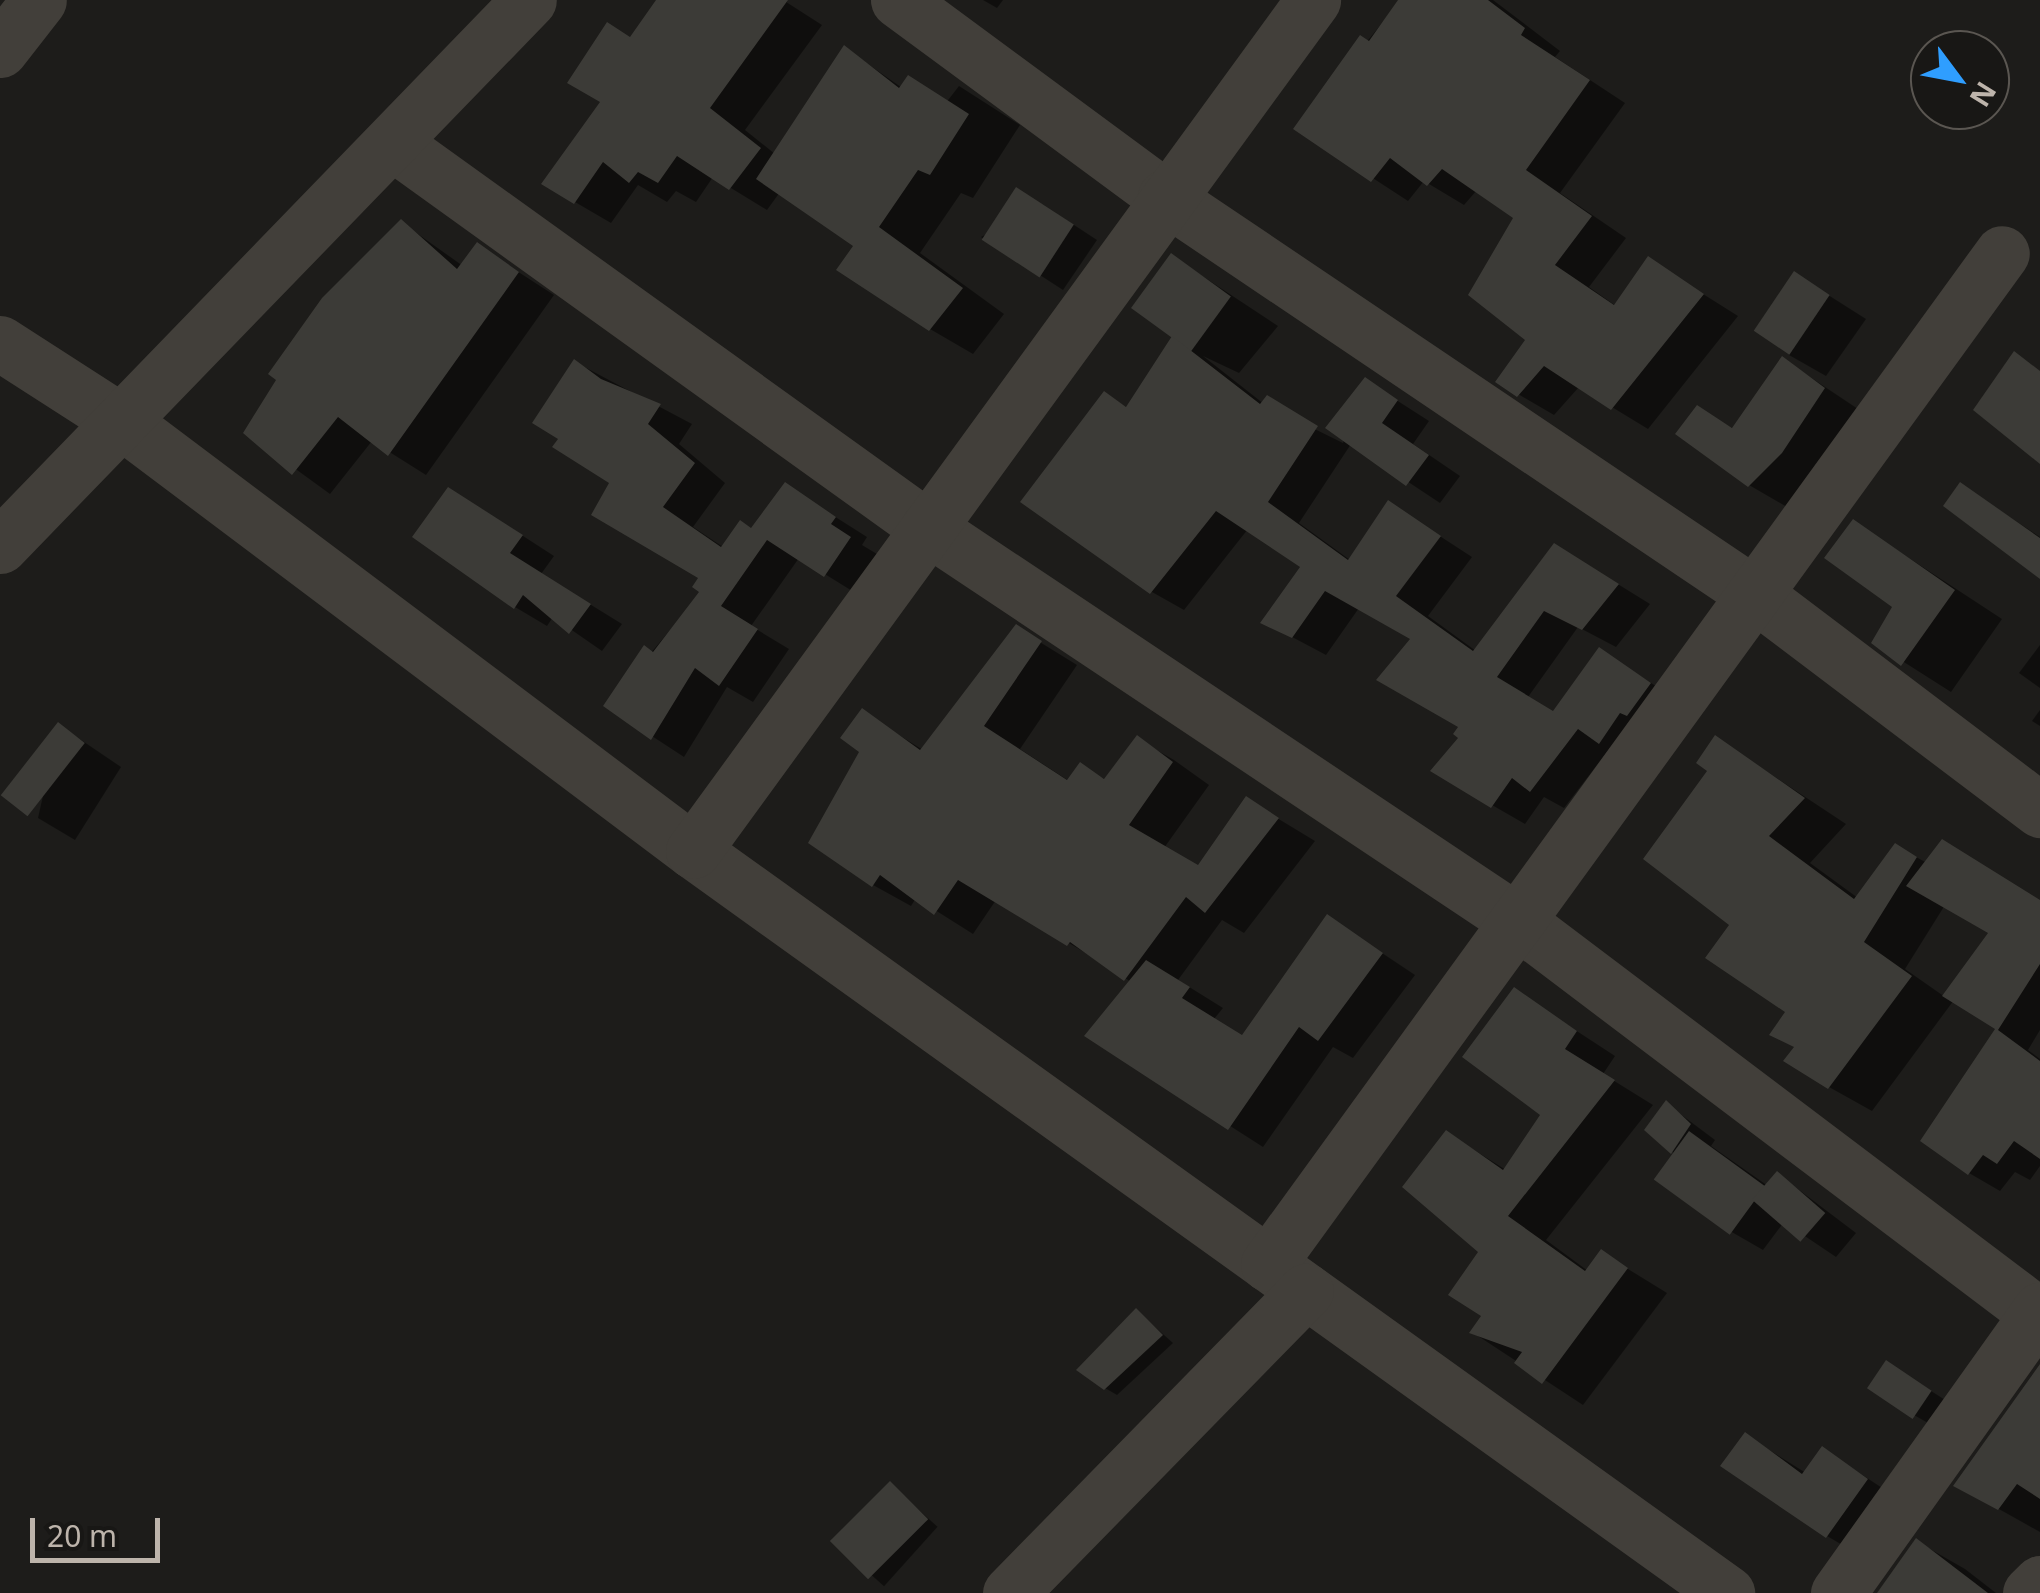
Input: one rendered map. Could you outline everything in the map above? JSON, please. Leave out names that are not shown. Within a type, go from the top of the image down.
[{"type":"street","points":[[0,50],[39,0]]},
{"type":"street","points":[[0,546],[394,144],[529,0]]},
{"type":"street","points":[[898,0],[1165,197],[1757,596],[2040,810]]},
{"type":"street","points":[[694,851],[1165,197],[1313,0]]},
{"type":"street","points":[[394,144],[928,528],[1517,921],[2039,1313],[1838,1593]]},
{"type":"street","points":[[1010,1593],[1287,1277],[1517,921],[1757,596],[2002,253]]},
{"type":"street","points":[[0,343],[121,421],[694,851],[1728,1593]]},
{"type":"street","points":[[2030,1593],[2040,1583]]},
{"type":"building","points":[[656,0],[788,0],[710,108],[761,148],[729,190],[677,156],[658,183],[638,172],[629,183],[603,162],[574,204],[541,184],[600,102],[567,83],[607,22],[630,37]]},
{"type":"building","points":[[1398,0],[1488,0],[1525,28],[1521,35],[1590,80],[1526,170],[1592,216],[1555,265],[1614,305],[1648,256],[1704,294],[1611,410],[1544,366],[1517,397],[1495,382],[1525,340],[1468,295],[1513,218],[1442,169],[1427,186],[1390,158],[1371,182],[1293,129],[1360,35],[1369,41]]},
{"type":"building","points":[[844,45],[899,88],[908,75],[969,114],[930,175],[918,170],[879,227],[963,288],[929,331],[836,270],[853,246],[756,179]]},
{"type":"building","points":[[1016,187],[1074,225],[1040,277],[982,240]]},
{"type":"building","points":[[401,219],[457,269],[477,242],[519,272],[388,456],[338,417],[292,475],[243,433],[276,380],[268,374],[322,298]]},
{"type":"building","points":[[1171,253],[1231,296],[1191,352],[1131,308]]},
{"type":"building","points":[[1794,271],[1830,295],[1789,355],[1754,331]]},
{"type":"building","points":[[1172,336],[1260,404],[1267,395],[1318,426],[1268,502],[1348,560],[1388,500],[1441,536],[1396,596],[1473,651],[1554,543],[1619,584],[1582,630],[1544,611],[1497,677],[1553,711],[1599,647],[1651,683],[1627,716],[1620,713],[1599,744],[1578,729],[1530,792],[1512,778],[1491,808],[1430,771],[1458,738],[1453,734],[1458,727],[1376,680],[1410,639],[1325,591],[1292,638],[1260,623],[1300,567],[1216,511],[1150,594],[1020,502],[1104,391],[1126,407]]},
{"type":"building","points":[[2014,351],[2040,371],[2040,464],[1973,410]]},
{"type":"building","points":[[1782,356],[1825,388],[1782,453],[1748,487],[1675,434],[1697,405],[1732,428]]},
{"type":"building","points":[[574,359],[601,379],[661,404],[648,424],[695,463],[663,507],[721,547],[740,520],[751,528],[785,482],[836,517],[831,524],[851,537],[824,577],[767,540],[721,606],[758,629],[719,686],[695,668],[651,740],[603,706],[644,645],[653,652],[699,592],[692,587],[698,578],[591,515],[609,483],[552,447],[558,439],[532,423]]},
{"type":"building","points":[[1365,377],[1398,400],[1382,423],[1429,455],[1406,486],[1325,428]]},
{"type":"building","points":[[1960,482],[2040,538],[2040,579],[1943,506]]},
{"type":"building","points":[[448,487],[523,535],[510,553],[591,604],[569,634],[523,595],[514,609],[412,537]]},
{"type":"building","points":[[1853,519],[1955,590],[1901,666],[1871,643],[1892,607],[1824,558]]},
{"type":"building","points":[[1016,624],[1042,641],[984,726],[1067,780],[1080,762],[1104,779],[1137,735],[1173,762],[1129,825],[1198,865],[1246,796],[1279,818],[1205,913],[1186,897],[1124,981],[1070,942],[1067,946],[958,880],[934,915],[880,875],[872,887],[808,843],[859,752],[840,738],[862,708],[920,750]]},
{"type":"building","points":[[58,722],[85,743],[28,816],[1,795]]},
{"type":"building","points":[[1715,735],[1805,798],[1769,836],[1854,899],[1895,843],[1917,857],[1864,942],[1912,976],[1828,1089],[1783,1061],[1794,1047],[1769,1035],[1785,1012],[1705,958],[1729,925],[1643,859],[1707,771],[1696,763]]},
{"type":"building","points":[[1942,839],[2040,900],[2040,964],[1998,1030],[2040,1061],[2040,1159],[2014,1141],[1997,1164],[1983,1155],[1968,1175],[1920,1141],[1995,1029],[1942,996],[1988,933],[1906,886]]},
{"type":"building","points":[[1327,914],[1383,953],[1318,1041],[1299,1027],[1228,1130],[1084,1036],[1146,960],[1190,987],[1182,998],[1242,1035]]},
{"type":"building","points":[[1514,987],[1577,1031],[1565,1049],[1615,1080],[1508,1216],[1585,1271],[1601,1249],[1628,1268],[1542,1384],[1514,1363],[1522,1352],[1469,1333],[1481,1316],[1448,1295],[1478,1252],[1402,1187],[1446,1130],[1503,1170],[1540,1115],[1462,1057]]},
{"type":"building","points":[[1666,1100],[1691,1124],[1671,1154],[1644,1130]]},
{"type":"building","points":[[1689,1131],[1765,1186],[1730,1235],[1654,1180]]},
{"type":"building","points":[[1777,1171],[1825,1213],[1800,1242],[1752,1200]]},
{"type":"building","points":[[1136,1308],[1163,1335],[1104,1390],[1076,1370]]},
{"type":"building","points":[[1886,1360],[1932,1391],[1913,1419],[1867,1388]]},
{"type":"building","points":[[2040,1364],[2040,1499],[2017,1484],[1998,1510],[1953,1486]]},
{"type":"building","points":[[1745,1432],[1802,1474],[1822,1446],[1868,1479],[1826,1538],[1720,1466]]},
{"type":"building","points":[[890,1481],[928,1519],[868,1579],[830,1541]]},
{"type":"building","points":[[1916,1538],[1988,1593],[1877,1593]]}]
